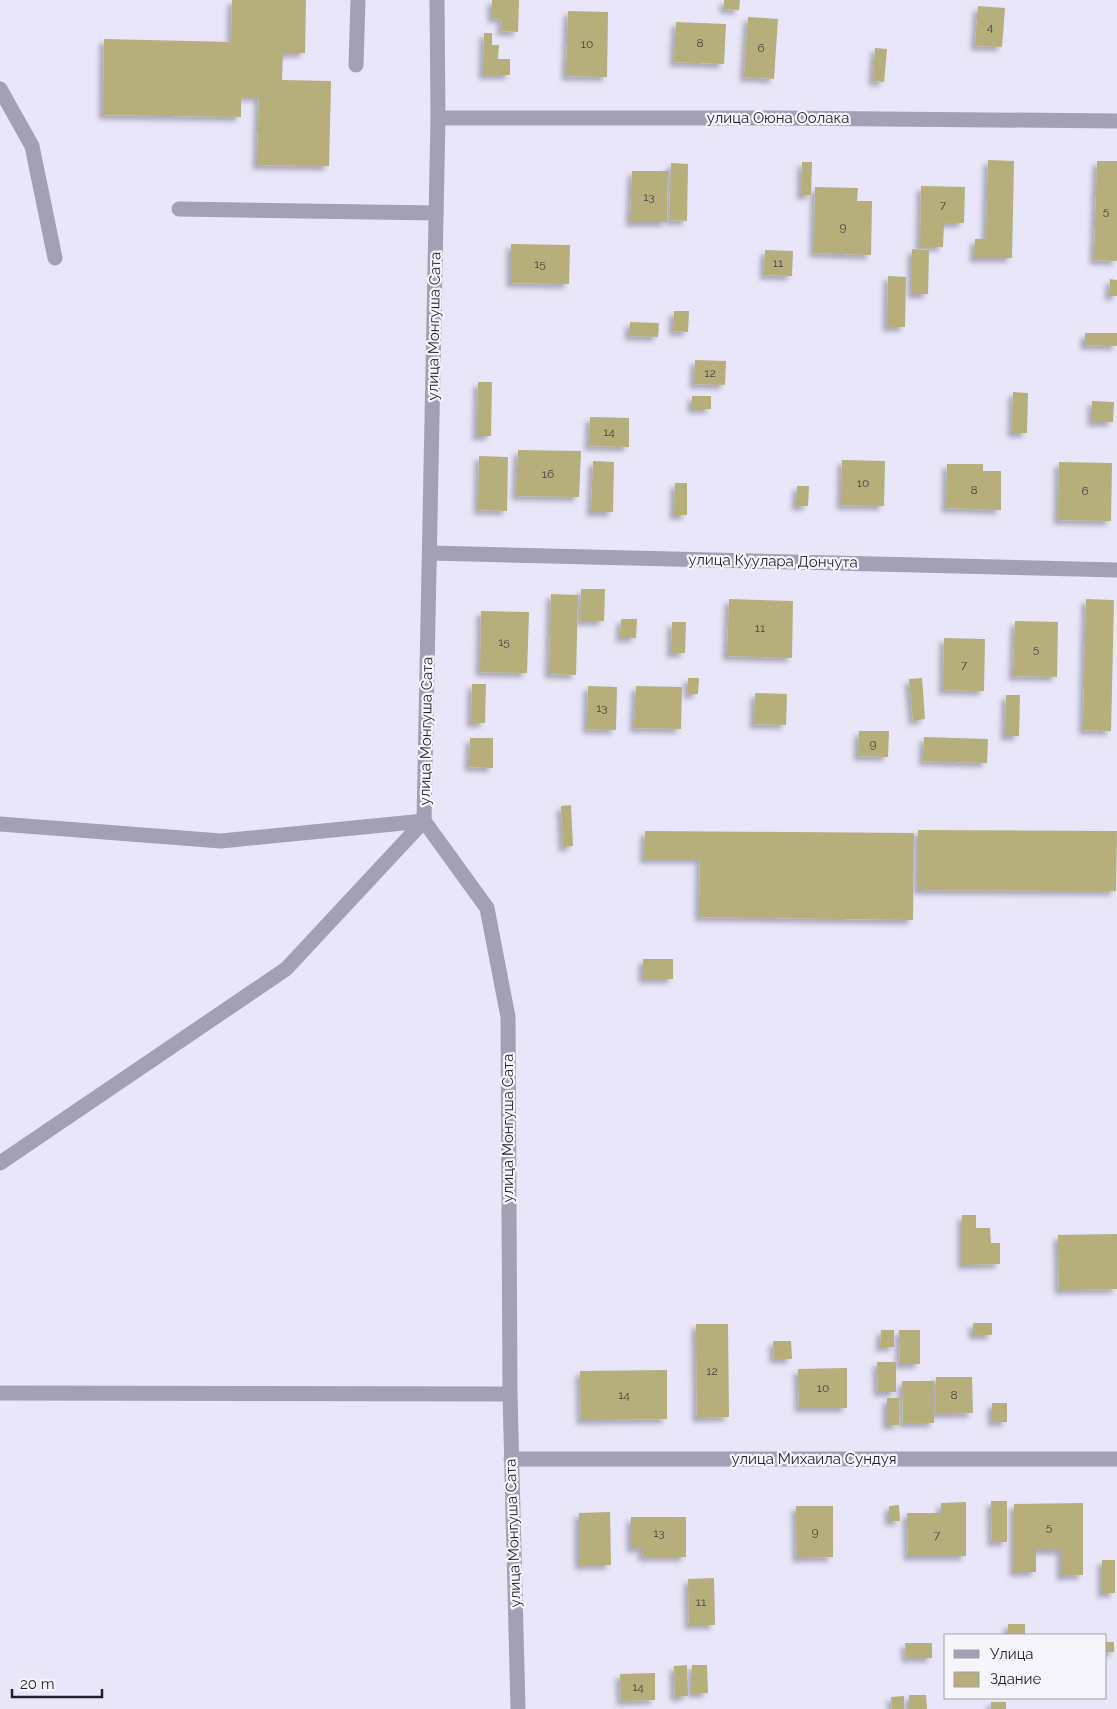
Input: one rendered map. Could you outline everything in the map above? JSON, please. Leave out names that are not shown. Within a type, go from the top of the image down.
[{"type":"street","points":[[356,65],[358,0]]},
{"type":"street","name":"улица Монгуша Сата","points":[[437,0],[438,118],[424,820],[487,908],[508,1017],[510,1394],[518,1709]]},
{"type":"street","points":[[0,89],[32,146],[55,258]]},
{"type":"street","name":"улица Оюна Оолака","points":[[438,118],[1117,121]]},
{"type":"street","points":[[179,209],[436,213]]},
{"type":"street","name":"улица Куулара Дончута","points":[[430,553],[1117,570]]},
{"type":"street","points":[[0,824],[222,841],[424,820]]},
{"type":"street","points":[[0,1162],[286,969],[424,820]]},
{"type":"street","points":[[0,1393],[510,1394]]},
{"type":"street","name":"улица Михаила Сундуя","points":[[511,1459],[1117,1459]]},
{"type":"building","points":[[232,0],[306,0],[305,53],[283,53],[282,80],[331,81],[329,166],[257,165],[259,97],[241,97],[241,117],[103,115],[104,39],[231,42]]},
{"type":"building","points":[[492,0],[519,0],[518,32],[501,31],[502,19],[492,18]]},
{"type":"building","points":[[724,0],[740,0],[739,10],[724,9]]},
{"type":"building","points":[[978,6],[1005,8],[1002,47],[975,46]]},
{"type":"building","points":[[568,11],[608,12],[607,77],[566,76]]},
{"type":"building","points":[[748,17],[778,19],[774,79],[744,77]]},
{"type":"building","points":[[676,22],[726,24],[724,64],[674,62]]},
{"type":"building","points":[[484,33],[492,33],[492,45],[499,45],[498,59],[510,59],[510,75],[483,75]]},
{"type":"building","points":[[875,48],[887,49],[884,82],[873,81]]},
{"type":"building","points":[[988,160],[1014,161],[1012,258],[974,258],[975,239],[986,239]]},
{"type":"building","points":[[1097,161],[1117,161],[1117,261],[1094,260]]},
{"type":"building","points":[[802,162],[812,162],[811,195],[801,195]]},
{"type":"building","points":[[671,163],[688,164],[687,221],[669,220]]},
{"type":"building","points":[[632,171],[668,171],[667,222],[630,222]]},
{"type":"building","points":[[921,186],[965,187],[964,223],[944,223],[943,247],[920,247]]},
{"type":"building","points":[[815,187],[858,188],[857,201],[872,201],[871,255],[814,253]]},
{"type":"building","points":[[511,244],[570,245],[569,284],[511,283]]},
{"type":"building","points":[[912,249],[929,250],[928,294],[912,294]]},
{"type":"building","points":[[765,250],[793,251],[792,276],[764,275]]},
{"type":"building","points":[[888,276],[906,277],[905,327],[887,327]]},
{"type":"building","points":[[1110,279],[1117,280],[1117,296],[1109,296]]},
{"type":"building","points":[[674,311],[689,311],[688,332],[673,331]]},
{"type":"building","points":[[630,322],[659,323],[658,337],[629,336]]},
{"type":"building","points":[[1085,333],[1117,333],[1117,346],[1085,345]]},
{"type":"building","points":[[695,360],[726,361],[725,385],[694,384]]},
{"type":"building","points":[[478,382],[492,382],[491,436],[477,436]]},
{"type":"building","points":[[1013,392],[1028,393],[1027,433],[1012,433]]},
{"type":"building","points":[[692,396],[711,396],[711,409],[692,409]]},
{"type":"building","points":[[1092,401],[1114,402],[1113,422],[1092,422]]},
{"type":"building","points":[[590,417],[629,418],[629,447],[589,446]]},
{"type":"building","points":[[518,450],[581,451],[579,497],[516,496]]},
{"type":"building","points":[[479,456],[508,457],[507,511],[478,510]]},
{"type":"building","points":[[842,460],[885,461],[884,506],[841,505]]},
{"type":"building","points":[[593,461],[614,462],[613,512],[591,512]]},
{"type":"building","points":[[1059,462],[1112,463],[1111,521],[1058,520]]},
{"type":"building","points":[[947,464],[983,464],[983,471],[1001,471],[1001,510],[946,508]]},
{"type":"building","points":[[675,483],[687,483],[687,515],[674,515]]},
{"type":"building","points":[[797,486],[809,486],[808,506],[796,506]]},
{"type":"building","points":[[581,589],[605,589],[604,621],[580,621]]},
{"type":"building","points":[[551,594],[578,595],[576,675],[549,674]]},
{"type":"building","points":[[729,599],[793,601],[792,658],[727,656]]},
{"type":"building","points":[[1086,599],[1114,600],[1111,731],[1083,730]]},
{"type":"building","points":[[481,611],[529,612],[527,673],[480,672]]},
{"type":"building","points":[[621,619],[637,619],[636,638],[620,638]]},
{"type":"building","points":[[1015,621],[1058,622],[1057,677],[1013,676]]},
{"type":"building","points":[[672,622],[686,622],[685,653],[671,653]]},
{"type":"building","points":[[944,638],[985,639],[984,691],[943,690]]},
{"type":"building","points":[[688,678],[699,678],[698,694],[688,694]]},
{"type":"building","points":[[922,678],[925,719],[913,721],[909,679]]},
{"type":"building","points":[[472,684],[486,684],[485,723],[471,723]]},
{"type":"building","points":[[588,686],[617,687],[616,730],[587,729]]},
{"type":"building","points":[[636,686],[682,687],[681,729],[634,728]]},
{"type":"building","points":[[755,693],[787,694],[786,725],[754,724]]},
{"type":"building","points":[[1006,695],[1020,695],[1019,736],[1005,736]]},
{"type":"building","points":[[859,731],[889,731],[888,757],[858,756]]},
{"type":"building","points":[[924,737],[988,739],[987,763],[923,761]]},
{"type":"building","points":[[470,738],[493,738],[493,768],[469,767]]},
{"type":"building","points":[[571,805],[573,846],[563,847],[561,806]]},
{"type":"building","points":[[918,830],[1117,831],[1116,891],[918,890]]},
{"type":"building","points":[[645,831],[914,833],[913,920],[699,917],[700,859],[644,859]]},
{"type":"building","points":[[643,959],[673,959],[673,979],[643,979]]},
{"type":"building","points":[[962,1215],[976,1215],[976,1228],[990,1228],[991,1243],[1000,1243],[1000,1264],[962,1265]]},
{"type":"building","points":[[1117,1234],[1117,1289],[1059,1290],[1058,1235]]},
{"type":"building","points":[[973,1323],[992,1323],[992,1335],[973,1335]]},
{"type":"building","points":[[696,1324],[728,1324],[729,1417],[697,1418]]},
{"type":"building","points":[[881,1330],[894,1330],[894,1347],[880,1347]]},
{"type":"building","points":[[899,1330],[920,1330],[920,1364],[900,1364]]},
{"type":"building","points":[[773,1341],[791,1341],[792,1359],[774,1359]]},
{"type":"building","points":[[877,1362],[896,1362],[896,1392],[878,1392]]},
{"type":"building","points":[[847,1368],[847,1408],[799,1408],[798,1369]]},
{"type":"building","points":[[667,1370],[667,1419],[581,1420],[580,1371]]},
{"type":"building","points":[[936,1377],[972,1377],[973,1413],[936,1414]]},
{"type":"building","points":[[902,1381],[934,1381],[934,1423],[903,1423]]},
{"type":"building","points":[[887,1398],[899,1398],[899,1425],[887,1425]]},
{"type":"building","points":[[992,1403],[1007,1403],[1007,1422],[992,1422]]},
{"type":"building","points":[[991,1501],[1007,1501],[1007,1542],[992,1542]]},
{"type":"building","points":[[966,1502],[966,1556],[908,1556],[907,1513],[941,1513],[941,1503]]},
{"type":"building","points":[[1083,1503],[1083,1575],[1061,1576],[1061,1550],[1036,1550],[1036,1572],[1014,1572],[1014,1504]]},
{"type":"building","points":[[899,1505],[900,1521],[889,1521],[889,1506]]},
{"type":"building","points":[[796,1506],[833,1506],[833,1557],[797,1558]]},
{"type":"building","points":[[610,1512],[611,1565],[579,1565],[579,1513]]},
{"type":"building","points":[[631,1517],[686,1517],[686,1557],[643,1557],[642,1548],[631,1548]]},
{"type":"building","points":[[1102,1560],[1115,1560],[1115,1593],[1102,1593]]},
{"type":"building","points":[[714,1578],[715,1625],[689,1625],[688,1579]]},
{"type":"building","points":[[1008,1624],[1025,1624],[1025,1634],[1008,1634]]},
{"type":"building","points":[[1107,1642],[1114,1642],[1114,1652],[1107,1652]]},
{"type":"building","points":[[905,1643],[932,1643],[932,1658],[906,1658]]},
{"type":"building","points":[[687,1665],[688,1696],[675,1697],[674,1666]]},
{"type":"building","points":[[692,1665],[707,1665],[708,1693],[692,1693]]},
{"type":"building","points":[[655,1673],[655,1700],[621,1701],[620,1674]]},
{"type":"building","points":[[909,1695],[926,1695],[927,1709],[909,1709]]},
{"type":"building","points":[[904,1696],[904,1709],[892,1709],[891,1697]]},
{"type":"building","points":[[991,1702],[1006,1702],[1006,1709],[991,1709]]}]
